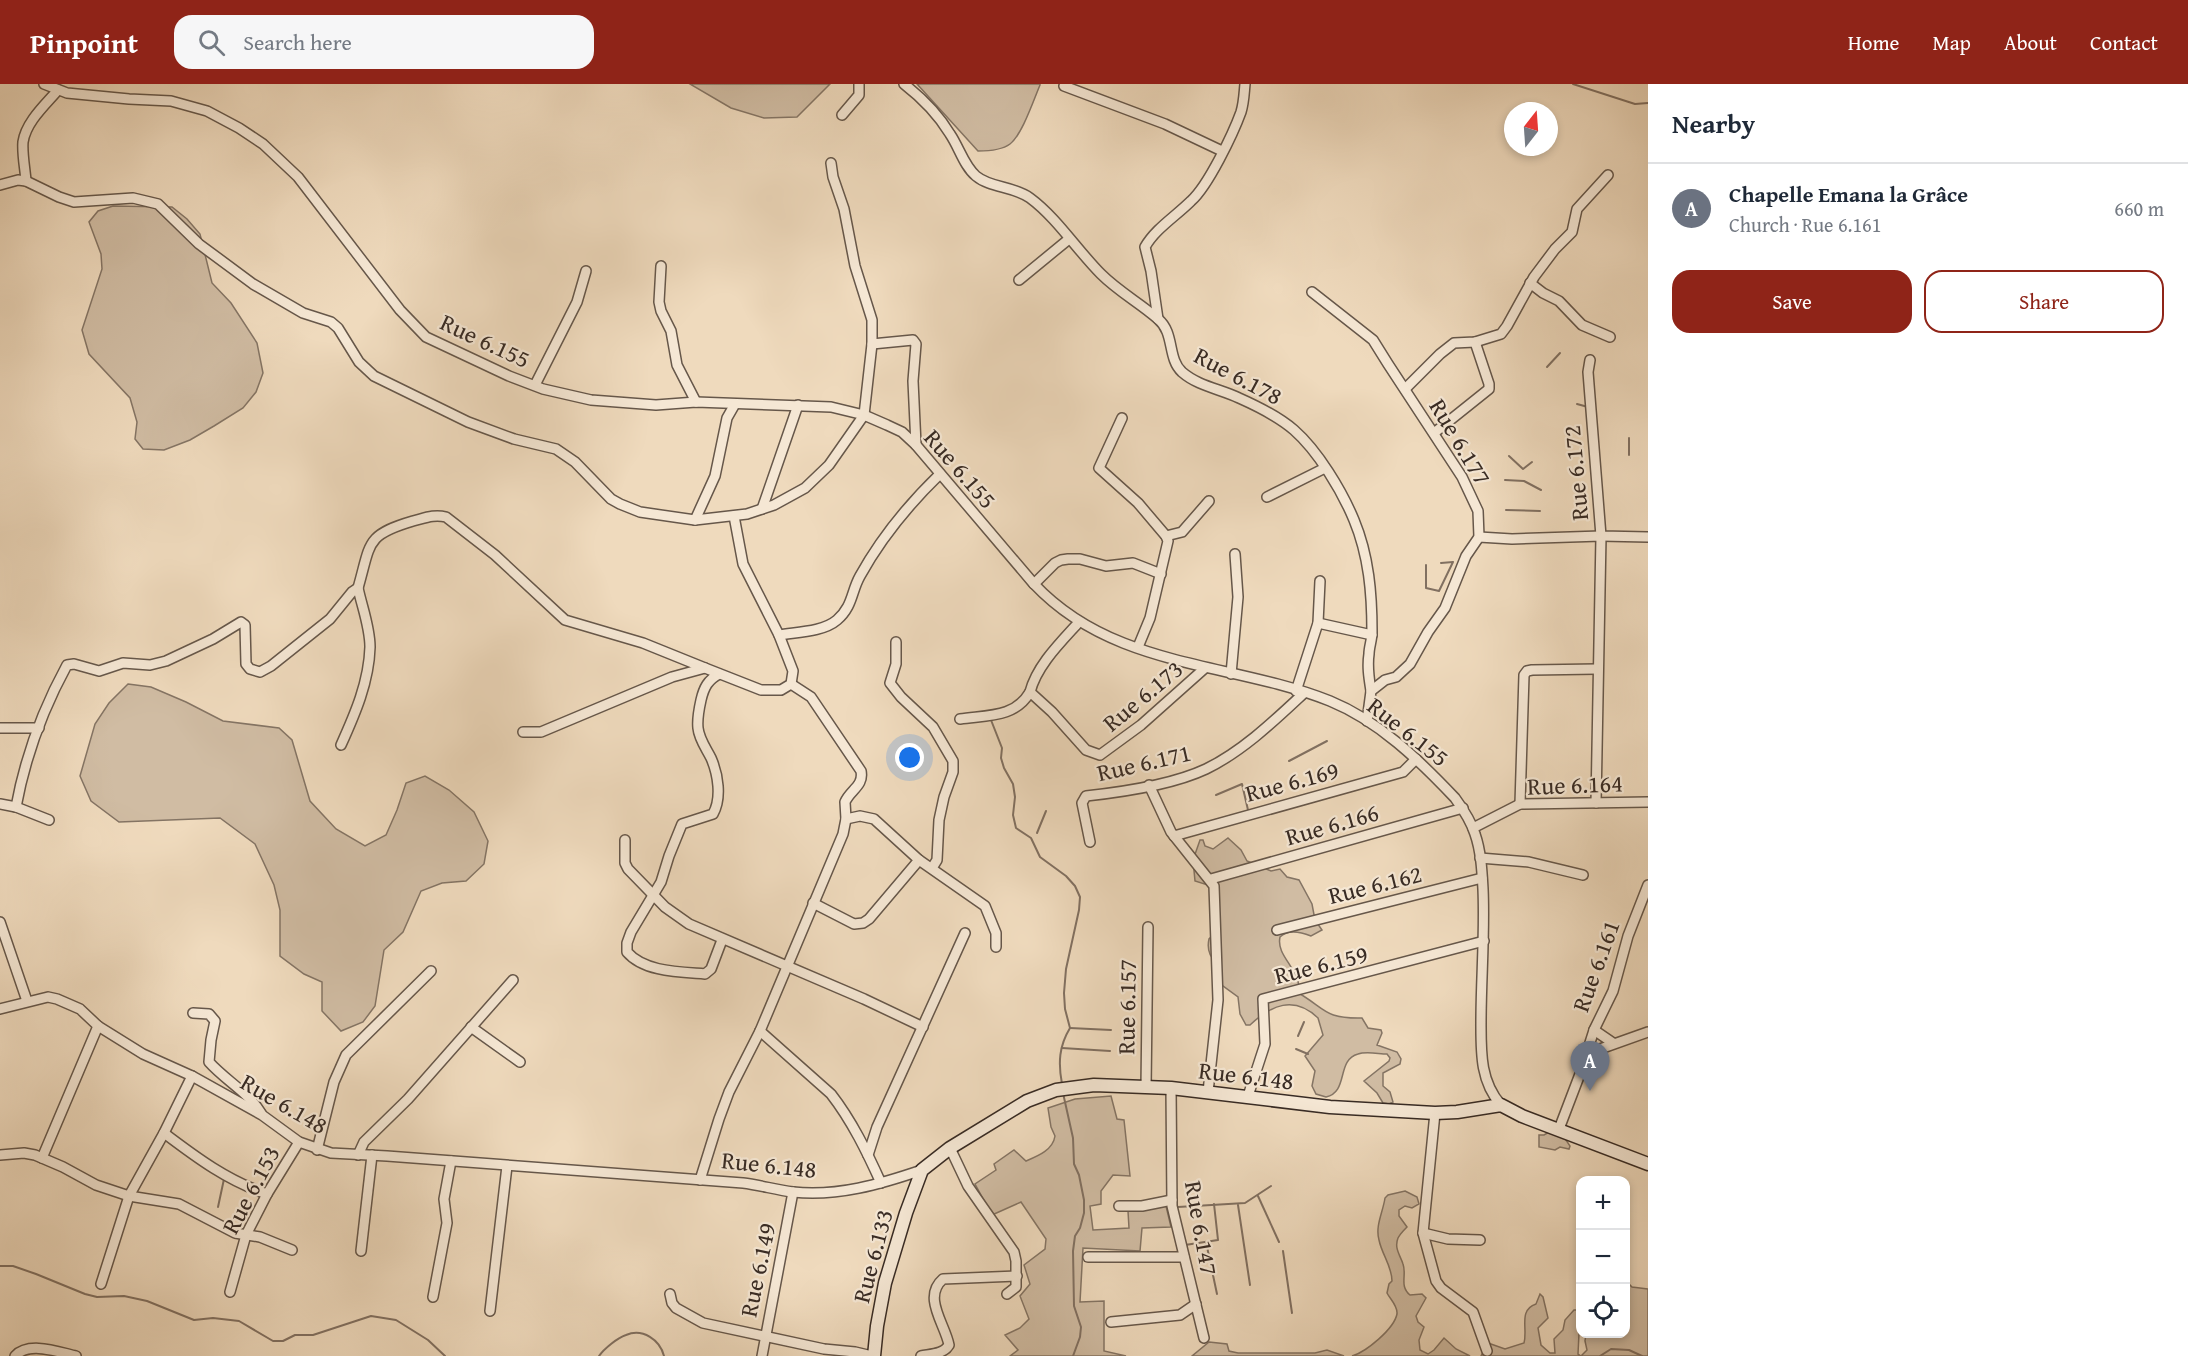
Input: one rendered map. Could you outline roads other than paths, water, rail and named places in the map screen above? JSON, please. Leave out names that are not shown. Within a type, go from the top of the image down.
[{"type":"street","name":"Rue 6.155","points":[[44,84],[58,90],[81,89],[129,99],[158,99],[189,105],[223,118],[246,132],[263,144],[305,185],[400,310],[426,337],[464,357],[535,385],[572,397],[591,400],[656,405],[696,402],[831,406],[864,415],[902,432],[916,445],[1034,584],[1051,602],[1078,622],[1100,633],[1168,659],[1331,702],[1367,721],[1416,759],[1455,798],[1473,828],[1482,878],[1484,941],[1481,1052],[1486,1082],[1501,1105]]},
{"type":"street","points":[[842,115],[859,95],[859,84]]},
{"type":"street","name":"Rue 6.178","points":[[904,84],[928,104],[950,133],[972,172],[985,182],[1009,187],[1030,198],[1049,214],[1069,239],[1120,292],[1158,319],[1168,332],[1175,363],[1179,369],[1200,383],[1239,398],[1292,428],[1302,437],[1325,468],[1354,521],[1365,557],[1371,594],[1372,635],[1368,672],[1371,691]]},
{"type":"street","points":[[1158,319],[1145,247],[1148,241],[1199,193],[1240,113],[1245,84]]},
{"type":"street","points":[[1064,86],[1165,124],[1222,152]]},
{"type":"street","points":[[26,181],[24,137],[39,112],[58,90]]},
{"type":"street","points":[[0,185],[18,180],[26,181],[74,202],[133,198],[158,204],[199,244],[253,284],[303,313],[332,322],[359,362],[374,376],[459,419],[514,439],[556,449],[575,462],[611,499],[620,504],[640,512],[695,520],[734,516],[762,509],[787,499],[805,488],[829,465],[864,415],[872,344],[872,320],[855,266],[844,208],[833,177],[831,163]]},
{"type":"street","points":[[1405,389],[1440,354],[1454,344],[1475,342],[1501,334],[1530,283],[1555,249],[1572,232],[1577,209],[1608,175]]},
{"type":"street","points":[[1018,280],[1069,239]]},
{"type":"street","points":[[661,266],[659,302],[661,311],[671,331],[677,365],[696,402]]},
{"type":"street","points":[[535,385],[577,302],[586,272]]},
{"type":"street","points":[[1530,283],[1559,301],[1582,325],[1611,337]]},
{"type":"street","name":"Rue 6.177","points":[[1312,292],[1378,344],[1388,364],[1462,477],[1478,511],[1479,537]]},
{"type":"street","points":[[872,344],[913,340],[916,344],[913,381],[916,445]]},
{"type":"street","points":[[1434,433],[1489,389],[1490,384],[1475,342]]},
{"type":"street","name":"Rue 6.172","points":[[1590,360],[1588,372],[1601,536],[1648,537]]},
{"type":"street","points":[[695,520],[715,476],[727,418],[735,404]]},
{"type":"street","points":[[762,509],[798,405]]},
{"type":"street","points":[[1122,418],[1099,468],[1138,503],[1166,536],[1167,548],[1150,618],[1138,647]]},
{"type":"street","points":[[1268,497],[1325,468]]},
{"type":"street","points":[[779,635],[825,627],[837,621],[851,604],[859,578],[886,538],[915,498],[940,474]]},
{"type":"street","points":[[1166,536],[1182,532],[1209,501]]},
{"type":"street","points":[[341,745],[359,705],[368,659],[368,626],[358,588],[369,550],[375,537],[386,530],[436,515],[446,517],[495,555],[565,620],[642,643],[761,690],[781,690],[791,684]]},
{"type":"street","points":[[734,516],[743,564],[779,635],[793,671],[791,684]]},
{"type":"street","points":[[1367,721],[1371,691],[1385,680],[1396,677],[1410,664],[1445,608],[1466,556],[1479,537],[1512,539],[1601,536],[1596,802]]},
{"type":"street","points":[[1231,674],[1238,597],[1235,554]]},
{"type":"street","points":[[1034,584],[1055,563],[1068,559],[1080,559],[1106,566],[1133,563],[1161,574]]},
{"type":"street","points":[[1300,692],[1318,623],[1320,581]]},
{"type":"street","points":[[16,807],[21,781],[39,728],[52,693],[67,665],[74,664],[99,671],[123,663],[150,665],[166,661],[213,639],[241,622],[245,625],[246,664],[250,669],[260,672],[271,666],[330,619],[358,588]]},
{"type":"street","points":[[960,719],[1011,711],[1024,702],[1046,662],[1078,622]]},
{"type":"street","points":[[1318,623],[1372,635]]},
{"type":"street","points":[[896,642],[896,664],[890,683],[901,697],[933,727],[953,761],[953,772],[939,820],[938,860],[932,868]]},
{"type":"street","points":[[523,732],[541,732],[672,677],[705,668]]},
{"type":"street","name":"Rue 6.173","points":[[1030,692],[1052,712],[1086,750],[1100,755],[1141,725],[1205,668]]},
{"type":"street","points":[[1520,804],[1524,675],[1532,670],[1597,669]]},
{"type":"street","points":[[719,674],[707,683],[698,720],[702,742],[712,761],[718,792],[717,803],[713,814],[682,824],[661,882],[627,943],[627,952],[633,959],[651,966],[677,972],[705,974],[711,969],[722,940]]},
{"type":"street","points":[[700,1180],[718,1119],[729,1092],[760,1031],[843,834],[846,819],[845,802],[860,784],[862,778],[861,771],[811,697],[791,684]]},
{"type":"street","name":"Rue 6.171","points":[[1090,842],[1082,803],[1086,796],[1128,791],[1206,769],[1249,740],[1300,692]]},
{"type":"street","points":[[0,728],[39,728]]},
{"type":"street","name":"Rue 6.169","points":[[1174,836],[1403,772],[1416,759]]},
{"type":"street","points":[[1149,785],[1174,836],[1211,879],[1215,892],[1218,1000],[1208,1092]]},
{"type":"street","name":"Rue 6.164","points":[[1473,828],[1520,804],[1648,802]]},
{"type":"street","points":[[0,804],[16,807],[49,820]]},
{"type":"street","name":"Rue 6.166","points":[[1211,879],[1463,808]]},
{"type":"street","points":[[846,819],[860,816],[874,819],[919,860],[986,906],[996,933],[996,947]]},
{"type":"street","points":[[625,840],[625,863],[654,896],[689,924],[722,940],[786,965],[923,1028]]},
{"type":"street","points":[[1480,858],[1529,862],[1583,875]]},
{"type":"street","points":[[813,903],[854,924],[863,923],[869,919],[919,860]]},
{"type":"street","name":"Rue 6.162","points":[[1277,930],[1482,878]]},
{"type":"street","name":"Rue 6.161","points":[[1559,1130],[1594,1029],[1612,991],[1628,936],[1648,885]]},
{"type":"street","points":[[0,922],[27,1001]]},
{"type":"street","name":"Rue 6.157","points":[[1146,1088],[1148,927]]},
{"type":"street","points":[[868,1155],[877,1127],[965,933]]},
{"type":"street","name":"Rue 6.159","points":[[1248,1096],[1265,1044],[1263,999],[1484,941]]},
{"type":"street","points":[[317,1150],[334,1082],[346,1055],[431,971]]},
{"type":"street","points":[[358,1155],[364,1142],[408,1099],[513,980]]},
{"type":"street","name":"Rue 6.148","points":[[0,1009],[48,997],[80,1009],[98,1026],[143,1054],[192,1076],[262,1115],[299,1142],[317,1150],[331,1153],[743,1183],[794,1192],[868,1187],[922,1170],[950,1148],[1027,1101],[1070,1087],[1094,1085],[1171,1089],[1330,1107],[1435,1113],[1501,1105]]},
{"type":"street","points":[[193,1013],[209,1014],[215,1022],[209,1062],[254,1101],[262,1115]]},
{"type":"street","points":[[42,1158],[98,1026]]},
{"type":"street","points":[[471,1027],[520,1062]]},
{"type":"street","points":[[1594,1029],[1613,1043]]},
{"type":"street","points":[[760,1031],[831,1094],[841,1107],[868,1155],[881,1183]]},
{"type":"street","points":[[1586,1054],[1648,1032]]},
{"type":"street","points":[[101,1284],[129,1196],[192,1076]]},
{"type":"street","name":"Rue 6.147","points":[[1171,1089],[1172,1200],[1204,1338]]},
{"type":"street","points":[[1501,1105],[1522,1116],[1648,1164]]},
{"type":"street","points":[[1435,1113],[1423,1233],[1436,1281],[1473,1312],[1487,1351]]},
{"type":"street","points":[[164,1133],[219,1173],[237,1183],[267,1194]]},
{"type":"street","name":"Rue 6.153","points":[[230,1292],[246,1235],[267,1194],[299,1142]]},
{"type":"street","points":[[950,1148],[968,1186],[1014,1252],[1016,1287],[1007,1294]]},
{"type":"street","points":[[0,1155],[24,1153],[42,1158],[96,1185],[129,1196],[179,1204],[228,1230],[260,1237],[292,1250]]},
{"type":"street","points":[[361,1251],[372,1155]]},
{"type":"street","points":[[433,1297],[447,1223],[444,1199],[451,1161]]},
{"type":"street","points":[[490,1311],[507,1166]]},
{"type":"street","name":"Rue 6.133","points":[[873,1356],[885,1283],[906,1213],[922,1170]]},
{"type":"street","name":"Rue 6.149","points":[[762,1356],[794,1192]]},
{"type":"street","points":[[1119,1206],[1142,1206],[1172,1200]]},
{"type":"street","points":[[1423,1233],[1448,1239],[1480,1240]]},
{"type":"street","points":[[1088,1257],[1184,1257]]},
{"type":"street","points":[[921,1356],[942,1352],[949,1346],[933,1294],[936,1285],[942,1279],[1017,1276]]},
{"type":"street","points":[[670,1294],[676,1308],[702,1323],[824,1349],[873,1356]]},
{"type":"street","points":[[1111,1322],[1180,1315],[1196,1304]]},
{"type":"street","points":[[15,1356],[20,1350],[30,1348],[76,1356]]},
{"type":"waterway","points":[[1573,84],[1635,104],[1648,103]]},
{"type":"waterway","points":[[1547,367],[1560,353]]},
{"type":"waterway","points":[[1577,404],[1588,407]]},
{"type":"waterway","points":[[1629,438],[1629,455]]},
{"type":"waterway","points":[[1509,456],[1523,469],[1532,462]]},
{"type":"waterway","points":[[1505,480],[1524,481],[1541,490]]},
{"type":"waterway","points":[[1506,510],[1540,511]]},
{"type":"waterway","points":[[1426,565],[1426,588],[1439,591],[1453,562],[1441,563]]},
{"type":"waterway","points":[[991,720],[1002,748],[1001,758],[1004,768],[1013,784],[1015,797],[1013,815],[1016,828],[1031,838],[1040,857],[1066,876],[1075,886],[1080,897],[1066,969],[1065,1009],[1070,1028],[1060,1055],[1062,1084]]},
{"type":"waterway","points":[[1289,761],[1327,741]]},
{"type":"waterway","points":[[1216,795],[1242,784],[1248,810]]},
{"type":"waterway","points":[[1037,833],[1046,811]]},
{"type":"waterway","points":[[1298,1036],[1304,1022]]},
{"type":"waterway","points":[[1070,1028],[1111,1030]]},
{"type":"waterway","points":[[1062,1048],[1110,1051]]},
{"type":"waterway","points":[[1296,1049],[1308,1054]]},
{"type":"waterway","points":[[1063,1093],[1073,1138],[1074,1164],[1079,1175],[1084,1200],[1084,1213],[1075,1236],[1073,1251],[1074,1306],[1081,1327],[1073,1356]]},
{"type":"waterway","points":[[218,1207],[224,1179]]},
{"type":"waterway","points":[[1178,1207],[1245,1203],[1271,1186]]},
{"type":"waterway","points":[[1258,1196],[1279,1242]]},
{"type":"waterway","points":[[1185,1245],[1218,1240],[1214,1204]]},
{"type":"waterway","points":[[1238,1205],[1250,1285]]},
{"type":"waterway","points":[[1206,1242],[1217,1294]]},
{"type":"waterway","points":[[1283,1251],[1292,1313]]},
{"type":"waterway","points":[[0,1266],[13,1266],[97,1297],[124,1296],[147,1301],[194,1320],[213,1318],[239,1321],[273,1341],[283,1341],[295,1335],[313,1335],[371,1316],[396,1320],[428,1340],[445,1356]]},
{"type":"waterway","points":[[599,1356],[607,1347],[632,1333],[644,1334],[655,1340],[664,1356]]},
{"type":"waterway","points":[[1600,1356],[1611,1349],[1629,1350],[1642,1356]]},
{"type":"place","name":"Chapelle Emana la Grâce","points":[[1590,1091]]}]
